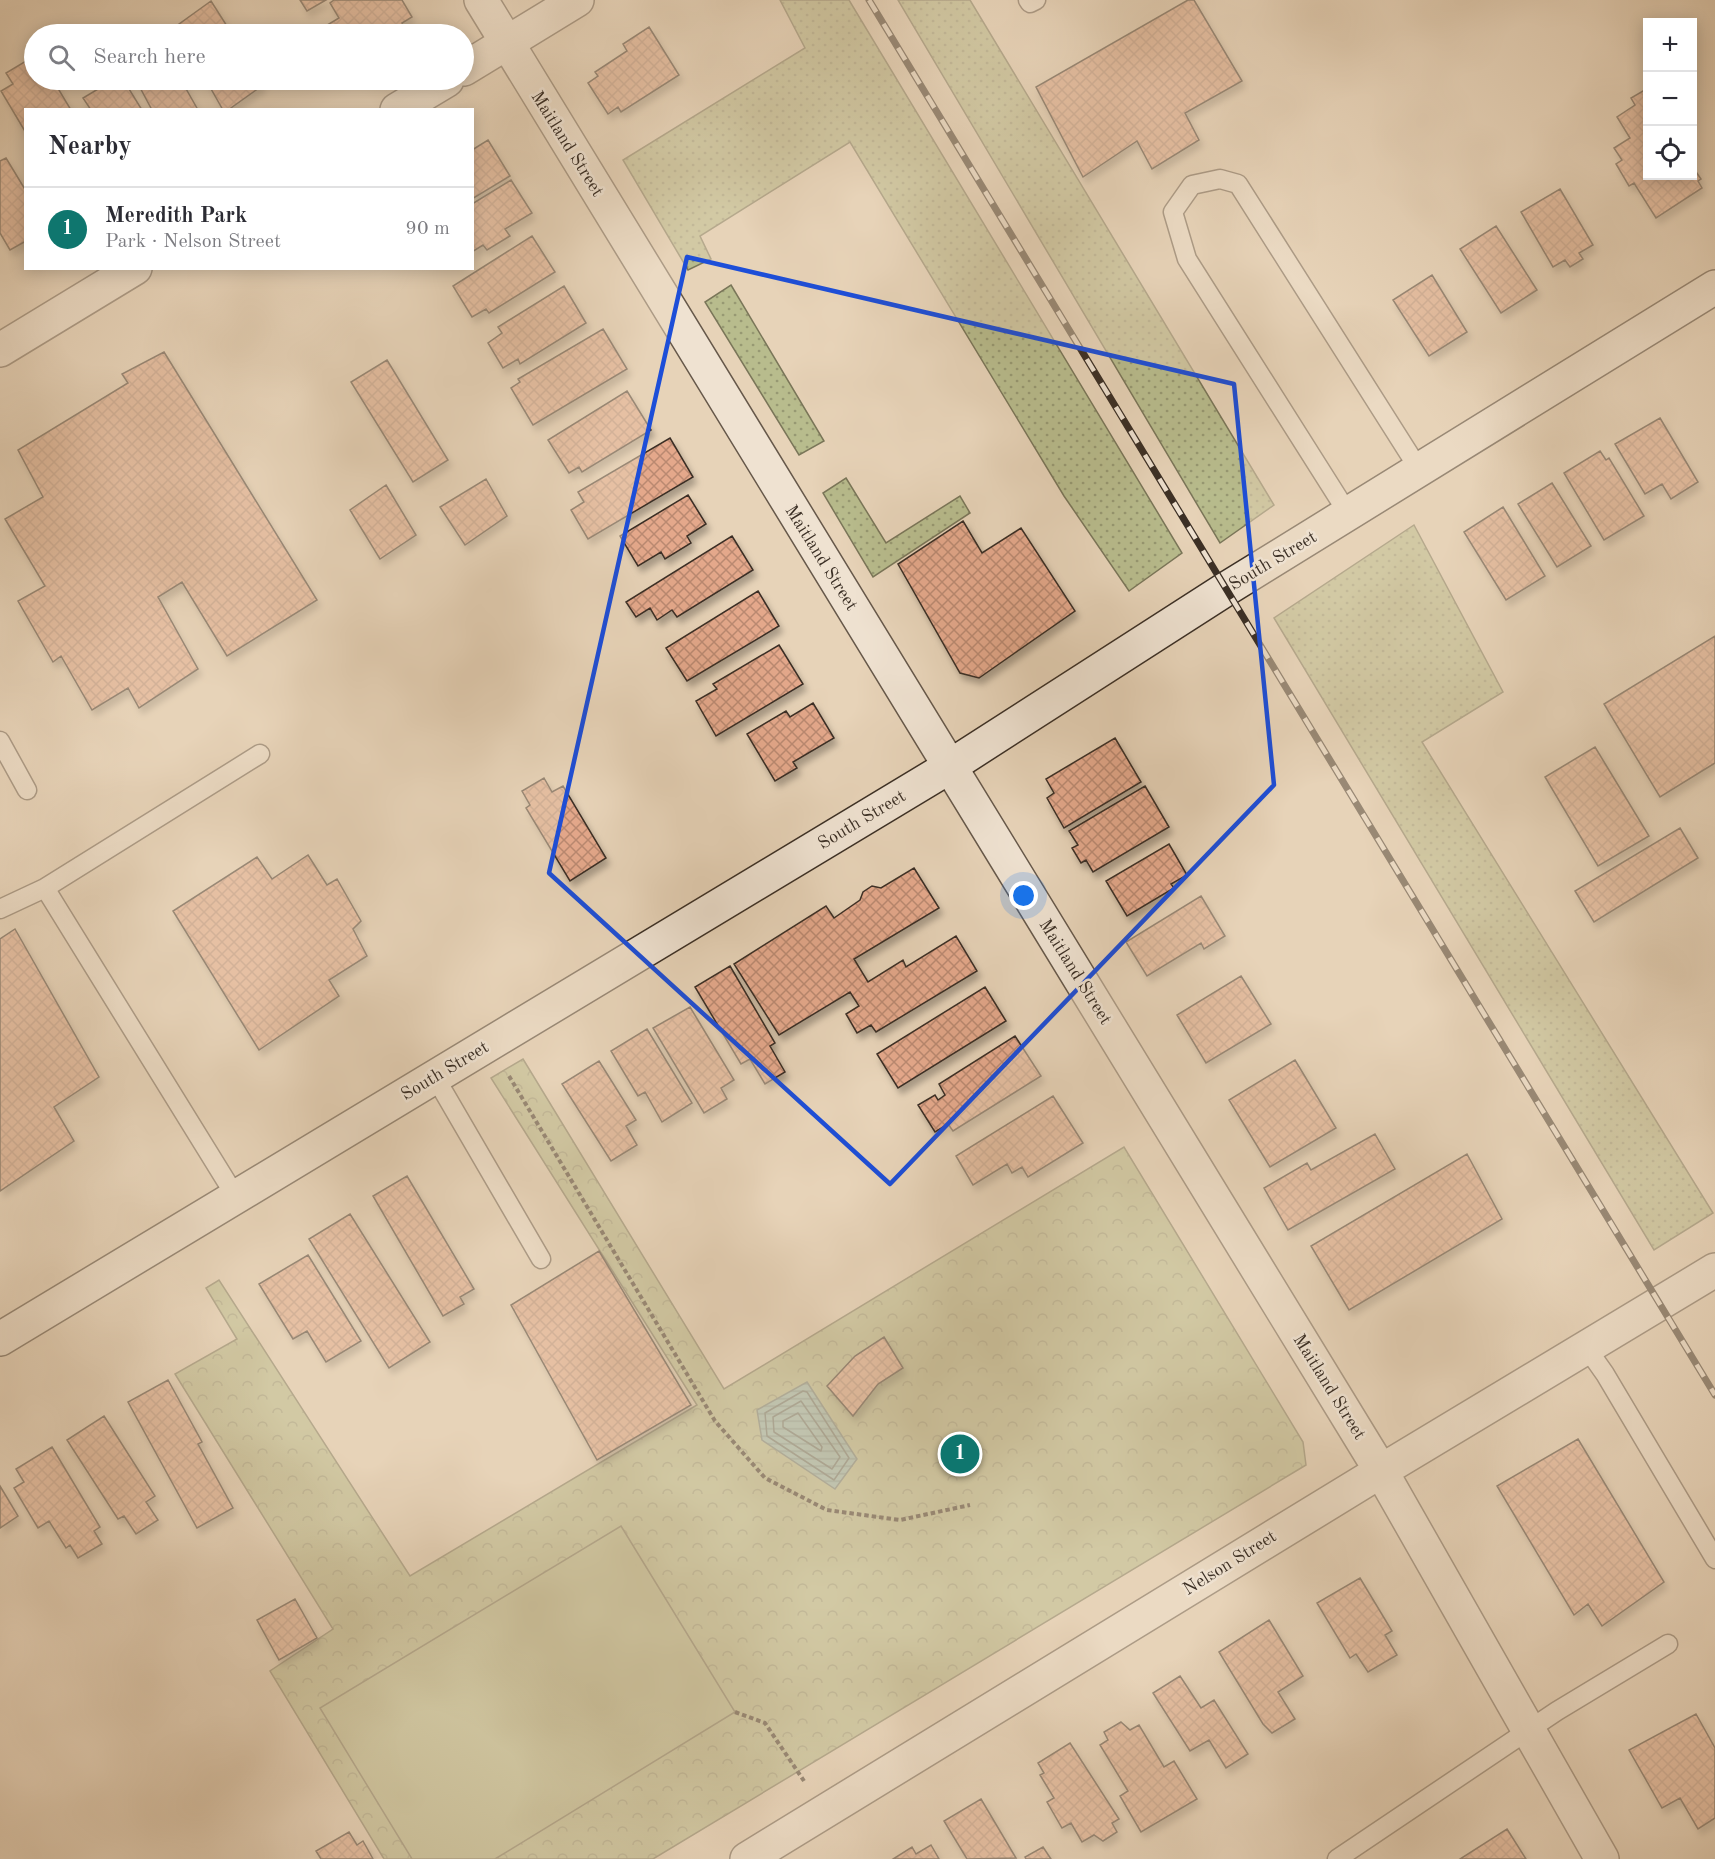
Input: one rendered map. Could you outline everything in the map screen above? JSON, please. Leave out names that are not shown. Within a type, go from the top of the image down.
[{"type":"street","name":"Maitland Street","points":[[481,0],[1381,1470],[1602,1859]]},
{"type":"street","points":[[474,63],[577,0]]},
{"type":"street","points":[[400,108],[430,90]]},
{"type":"street","points":[[0,350],[132,270]]},
{"type":"street","name":"South Street","points":[[0,1339],[949,767],[1226,589],[1715,287]]},
{"type":"street","name":"Nelson Street","points":[[747,1859],[1381,1470],[1715,1270]]},
{"type":"lane","points":[[1028,0],[1030,3],[1036,0]]},
{"type":"lane","points":[[1349,515],[1187,259],[1173,212],[1192,185],[1220,179],[1238,184],[1420,471]]},
{"type":"lane","points":[[0,741],[27,790]]},
{"type":"lane","points":[[0,909],[45,888],[260,754]]},
{"type":"lane","points":[[45,888],[236,1197]]},
{"type":"lane","points":[[435,1077],[541,1259]]},
{"type":"lane","points":[[1586,1347],[1605,1374],[1715,1559]]},
{"type":"lane","points":[[1337,1859],[1528,1730],[1668,1644]]},
{"type":"path","points":[[490,1044],[715,1421],[765,1478],[827,1510],[900,1520],[970,1505]]},
{"type":"path","points":[[735,1712],[765,1723],[824,1812]]},
{"type":"highlighted area","points":[[687,257],[1234,384],[1274,785],[890,1184],[549,873]]},
{"type":"green space","points":[[780,0],[849,0],[1182,553],[1129,591],[1064,496],[850,142],[700,236],[711,259],[688,270],[623,160],[805,48]]},
{"type":"green space","points":[[898,0],[970,0],[1274,505],[1220,543]]},
{"type":"green space","points":[[731,285],[824,441],[799,455],[705,302]]},
{"type":"green space","points":[[846,478],[886,543],[960,496],[970,513],[873,577],[823,493]]},
{"type":"green space","points":[[1414,525],[1503,692],[1422,742],[1713,1213],[1654,1250],[1274,618]]},
{"type":"green space","points":[[523,1059],[724,1389],[1124,1147],[1303,1442],[1306,1465],[653,1859],[384,1859],[270,1671],[333,1629],[175,1374],[237,1339],[206,1288],[219,1280],[410,1576],[697,1405],[491,1078]]},
{"type":"green space","points":[[621,1526],[735,1712],[495,1859],[412,1859],[320,1708]]},
{"type":"water","points":[[807,1382],[857,1459],[835,1489],[762,1440],[757,1410]]},
{"type":"building","points":[[300,0],[326,0],[307,11]]},
{"type":"building","points":[[334,0],[402,0],[412,17],[403,24],[329,24],[339,18],[330,3]]},
{"type":"building","points":[[1188,0],[1194,0],[1242,81],[1185,113],[1199,140],[1152,169],[1137,141],[1083,177],[1036,87]]},
{"type":"building","points":[[211,1],[226,24],[179,24]]},
{"type":"building","points":[[649,27],[679,75],[621,112],[618,107],[608,114],[588,83],[598,76],[595,72],[627,51],[623,44]]},
{"type":"building","points":[[24,62],[24,90],[59,90],[70,108],[24,108],[24,130],[1,91],[13,84],[6,73]]},
{"type":"building","points":[[96,90],[130,90],[141,108],[90,108],[83,98]]},
{"type":"building","points":[[141,90],[187,90],[197,108],[151,108]]},
{"type":"building","points":[[212,90],[256,90],[231,108],[222,108]]},
{"type":"building","points":[[1643,91],[1643,180],[1697,180],[1697,173],[1701,179],[1698,181],[1702,188],[1656,218],[1634,183],[1629,186],[1616,164],[1622,160],[1614,148],[1630,138],[1617,117],[1635,105],[1631,98]]},
{"type":"building","points":[[488,140],[510,176],[474,198],[474,149]]},
{"type":"building","points":[[6,158],[24,188],[24,242],[10,250],[0,233],[0,161]]},
{"type":"building","points":[[511,180],[532,213],[505,229],[510,236],[487,250],[483,245],[474,251],[474,203]]},
{"type":"building","points":[[1560,189],[1593,245],[1579,253],[1583,259],[1570,267],[1565,260],[1553,267],[1521,212]]},
{"type":"building","points":[[1496,226],[1537,290],[1501,313],[1460,249]]},
{"type":"building","points":[[532,236],[555,272],[489,313],[486,309],[472,317],[453,286]]},
{"type":"building","points":[[1432,275],[1467,332],[1429,356],[1393,300]]},
{"type":"building","points":[[564,286],[586,323],[520,364],[518,359],[503,368],[488,343],[502,333],[498,327]]},
{"type":"building","points":[[603,329],[627,369],[533,425],[511,388],[520,382],[518,379]]},
{"type":"building","points":[[164,352],[317,600],[227,656],[182,582],[158,597],[198,669],[139,708],[128,688],[92,710],[61,656],[53,662],[18,601],[45,586],[5,519],[43,497],[18,450],[128,383],[122,374]]},
{"type":"building","points":[[387,360],[448,460],[413,482],[351,382]]},
{"type":"building","points":[[627,391],[651,430],[582,472],[579,467],[569,473],[548,440]]},
{"type":"building","points":[[1660,418],[1698,482],[1671,499],[1662,484],[1645,494],[1615,444]]},
{"type":"building","points":[[670,438],[693,477],[588,539],[571,510],[584,502],[578,492]]},
{"type":"building","points":[[1600,451],[1606,460],[1609,458],[1644,516],[1604,540],[1564,473]]},
{"type":"building","points":[[486,479],[507,516],[465,545],[440,507]]},
{"type":"building","points":[[1552,483],[1591,546],[1557,567],[1518,504]]},
{"type":"building","points":[[386,485],[416,535],[380,559],[350,510]]},
{"type":"building","points":[[688,495],[706,524],[687,536],[691,543],[665,559],[661,552],[638,566],[620,536]]},
{"type":"building","points":[[1503,507],[1545,576],[1506,600],[1464,532]]},
{"type":"building","points":[[963,521],[982,553],[1021,528],[1075,611],[979,678],[960,673],[898,564]]},
{"type":"building","points":[[732,536],[753,570],[677,617],[672,610],[657,620],[650,608],[636,617],[626,602]]},
{"type":"building","points":[[758,591],[779,626],[687,681],[666,648]]},
{"type":"building","points":[[1715,636],[1715,763],[1660,797],[1604,704]]},
{"type":"building","points":[[779,645],[803,684],[716,736],[696,701],[717,689],[713,684]]},
{"type":"building","points":[[813,703],[834,738],[793,762],[797,768],[775,781],[747,734],[786,711],[790,717]]},
{"type":"building","points":[[1115,738],[1141,782],[1064,828],[1047,798],[1054,793],[1046,779]]},
{"type":"building","points":[[1595,747],[1649,836],[1598,866],[1545,777]]},
{"type":"building","points":[[544,778],[552,792],[563,786],[606,858],[570,881],[526,808],[530,805],[522,791]]},
{"type":"building","points":[[1145,786],[1169,827],[1093,872],[1086,860],[1081,863],[1072,848],[1078,845],[1069,831]]},
{"type":"building","points":[[1680,828],[1698,858],[1594,922],[1575,891]]},
{"type":"building","points":[[1169,844],[1187,875],[1171,884],[1174,888],[1127,916],[1106,881]]},
{"type":"building","points":[[308,855],[327,885],[337,879],[361,921],[353,929],[367,956],[329,980],[339,996],[259,1050],[173,911],[257,857],[272,879]]},
{"type":"building","points":[[914,868],[939,908],[854,959],[868,982],[903,960],[906,967],[956,936],[977,971],[876,1032],[871,1025],[857,1033],[846,1014],[859,1006],[850,992],[779,1035],[734,964],[826,906],[834,918],[860,900],[863,892],[872,886],[881,888]]},
{"type":"building","points":[[1201,896],[1225,936],[1204,949],[1201,943],[1147,976],[1126,942]]},
{"type":"building","points":[[15,929],[99,1077],[54,1107],[74,1141],[0,1191],[0,939]]},
{"type":"building","points":[[730,966],[775,1043],[770,1046],[785,1072],[765,1084],[750,1059],[741,1064],[695,987]]},
{"type":"building","points":[[1241,976],[1271,1024],[1206,1063],[1177,1015]]},
{"type":"building","points":[[985,987],[1006,1021],[898,1088],[877,1054]]},
{"type":"building","points":[[690,1007],[734,1080],[721,1088],[727,1099],[704,1113],[653,1028]]},
{"type":"building","points":[[647,1029],[692,1103],[662,1122],[645,1092],[638,1096],[611,1051]]},
{"type":"building","points":[[1015,1036],[1041,1076],[953,1131],[948,1124],[935,1132],[918,1105],[935,1095],[938,1100],[945,1095],[939,1084]]},
{"type":"building","points":[[1295,1060],[1336,1128],[1270,1167],[1229,1100]]},
{"type":"building","points":[[599,1061],[636,1120],[626,1126],[637,1145],[611,1161],[562,1084]]},
{"type":"building","points":[[1053,1096],[1083,1143],[1028,1177],[1022,1167],[1012,1173],[1007,1164],[973,1185],[956,1156]]},
{"type":"building","points":[[1375,1134],[1395,1169],[1288,1230],[1264,1188],[1307,1163],[1311,1170]]},
{"type":"building","points":[[1467,1154],[1502,1219],[1349,1310],[1311,1246]]},
{"type":"building","points":[[407,1176],[474,1289],[460,1297],[464,1304],[443,1316],[373,1196]]},
{"type":"building","points":[[350,1214],[430,1342],[389,1368],[309,1239]]},
{"type":"building","points":[[599,1251],[691,1405],[597,1460],[511,1305]]},
{"type":"building","points":[[308,1255],[361,1341],[326,1362],[307,1331],[293,1339],[259,1284]]},
{"type":"building","points":[[884,1337],[903,1368],[878,1384],[853,1416],[827,1386],[855,1356]]},
{"type":"building","points":[[168,1380],[202,1442],[198,1444],[233,1508],[197,1528],[128,1402]]},
{"type":"building","points":[[104,1416],[155,1496],[146,1502],[158,1520],[136,1534],[124,1516],[118,1519],[67,1440]]},
{"type":"building","points":[[1578,1439],[1664,1582],[1602,1626],[1588,1604],[1574,1615],[1497,1486]]},
{"type":"building","points":[[52,1447],[100,1527],[94,1531],[102,1544],[78,1558],[70,1545],[66,1548],[49,1521],[38,1528],[14,1488],[24,1482],[16,1469]]},
{"type":"building","points":[[0,1486],[18,1516],[0,1528]]},
{"type":"building","points":[[1360,1578],[1392,1631],[1385,1635],[1397,1655],[1368,1672],[1356,1654],[1350,1658],[1317,1603]]},
{"type":"building","points":[[295,1599],[317,1638],[279,1660],[257,1620]]},
{"type":"building","points":[[1269,1620],[1303,1676],[1278,1692],[1295,1719],[1272,1733],[1263,1724],[1219,1652]]},
{"type":"building","points":[[1180,1676],[1201,1708],[1214,1700],[1248,1754],[1226,1768],[1209,1740],[1190,1751],[1153,1693]]},
{"type":"building","points":[[1696,1714],[1715,1748],[1715,1818],[1698,1829],[1680,1798],[1662,1808],[1629,1750]]},
{"type":"building","points":[[1121,1722],[1130,1730],[1139,1725],[1164,1767],[1174,1761],[1197,1799],[1141,1832],[1120,1796],[1128,1791],[1100,1745],[1108,1740],[1104,1732]]},
{"type":"building","points":[[1070,1743],[1119,1819],[1112,1823],[1117,1832],[1103,1841],[1094,1835],[1082,1842],[1071,1823],[1062,1828],[1047,1802],[1054,1798],[1040,1775],[1044,1773],[1038,1763]]},
{"type":"building","points":[[981,1799],[1016,1858],[967,1859],[944,1821]]},
{"type":"building","points":[[1507,1829],[1526,1859],[1460,1859]]},
{"type":"building","points":[[349,1832],[357,1845],[363,1841],[373,1859],[321,1859],[316,1851]]},
{"type":"building","points":[[931,1845],[939,1859],[893,1859],[912,1847],[916,1854]]},
{"type":"building","points":[[1043,1847],[1051,1859],[1026,1859],[1025,1857]]},
{"type":"railway","points":[[869,0],[1715,1395]]},
{"type":"place","name":"Meredith Park","points":[[960,1454]]}]
